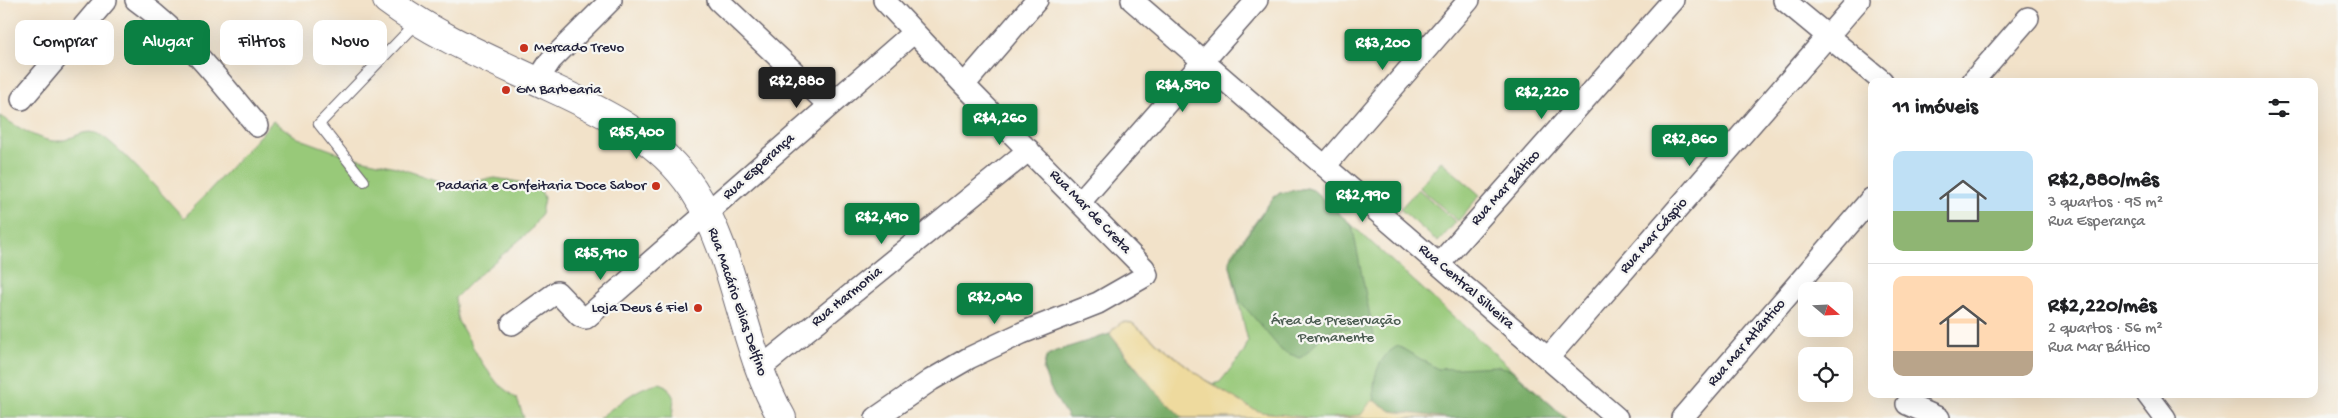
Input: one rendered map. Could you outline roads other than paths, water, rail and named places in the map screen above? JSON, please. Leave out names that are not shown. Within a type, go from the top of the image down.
[{"type":"main road","name":"Rua Macário Elias Delfino","points":[[387,0],[418,21],[470,49],[606,113],[633,130],[675,167],[692,189],[706,214],[725,263],[758,370],[770,398],[782,418]]},
{"type":"street","points":[[22,99],[106,0]]},
{"type":"street","points":[[136,0],[154,13],[187,43],[257,126]]},
{"type":"street","points":[[537,81],[550,60],[611,0]]},
{"type":"street","points":[[718,0],[829,105]]},
{"type":"street","name":"Rua Mar de Creta","points":[[876,418],[931,380],[976,354],[1022,333],[1098,303],[1147,275],[1144,268],[964,86],[884,0]]},
{"type":"street","points":[[964,86],[1037,0]]},
{"type":"street","name":"Rua Central Silveira","points":[[1132,0],[1617,418]]},
{"type":"street","points":[[1080,202],[1257,0]]},
{"type":"street","points":[[1325,166],[1469,0]]},
{"type":"street","name":"Rua Mar Báltico","points":[[1439,264],[1673,0]]},
{"type":"street","points":[[1784,0],[1878,78]]},
{"type":"street","name":"Rua Mar Cáspio","points":[[1548,358],[1859,0]]},
{"type":"street","points":[[1976,78],[2028,18]]},
{"type":"street","name":"Rua Esperança","points":[[512,324],[556,292],[580,316],[586,318],[913,33]]},
{"type":"street","name":"Rua Harmonia","points":[[758,370],[1029,150]]},
{"type":"street","name":"Rua Mar Atlântico","points":[[1682,418],[1868,202]]},
{"type":"street","points":[[2150,398],[2165,418]]},
{"type":"street","points":[[1906,405],[1939,418]]},
{"type":"lane","points":[[364,181],[320,124],[418,21]]},
{"type":"place","name":"Mercado Trevo","points":[[524,48]]},
{"type":"place","name":"GM Barbearia","points":[[506,90]]},
{"type":"place","name":"Padaria e Confeitaria Doce Sabor","points":[[656,186]]},
{"type":"place","name":"Loja Deus é Fiel","points":[[698,308]]},
{"type":"park label","name":"Área de Preservação Permanente","points":[[1336,330]]}]
